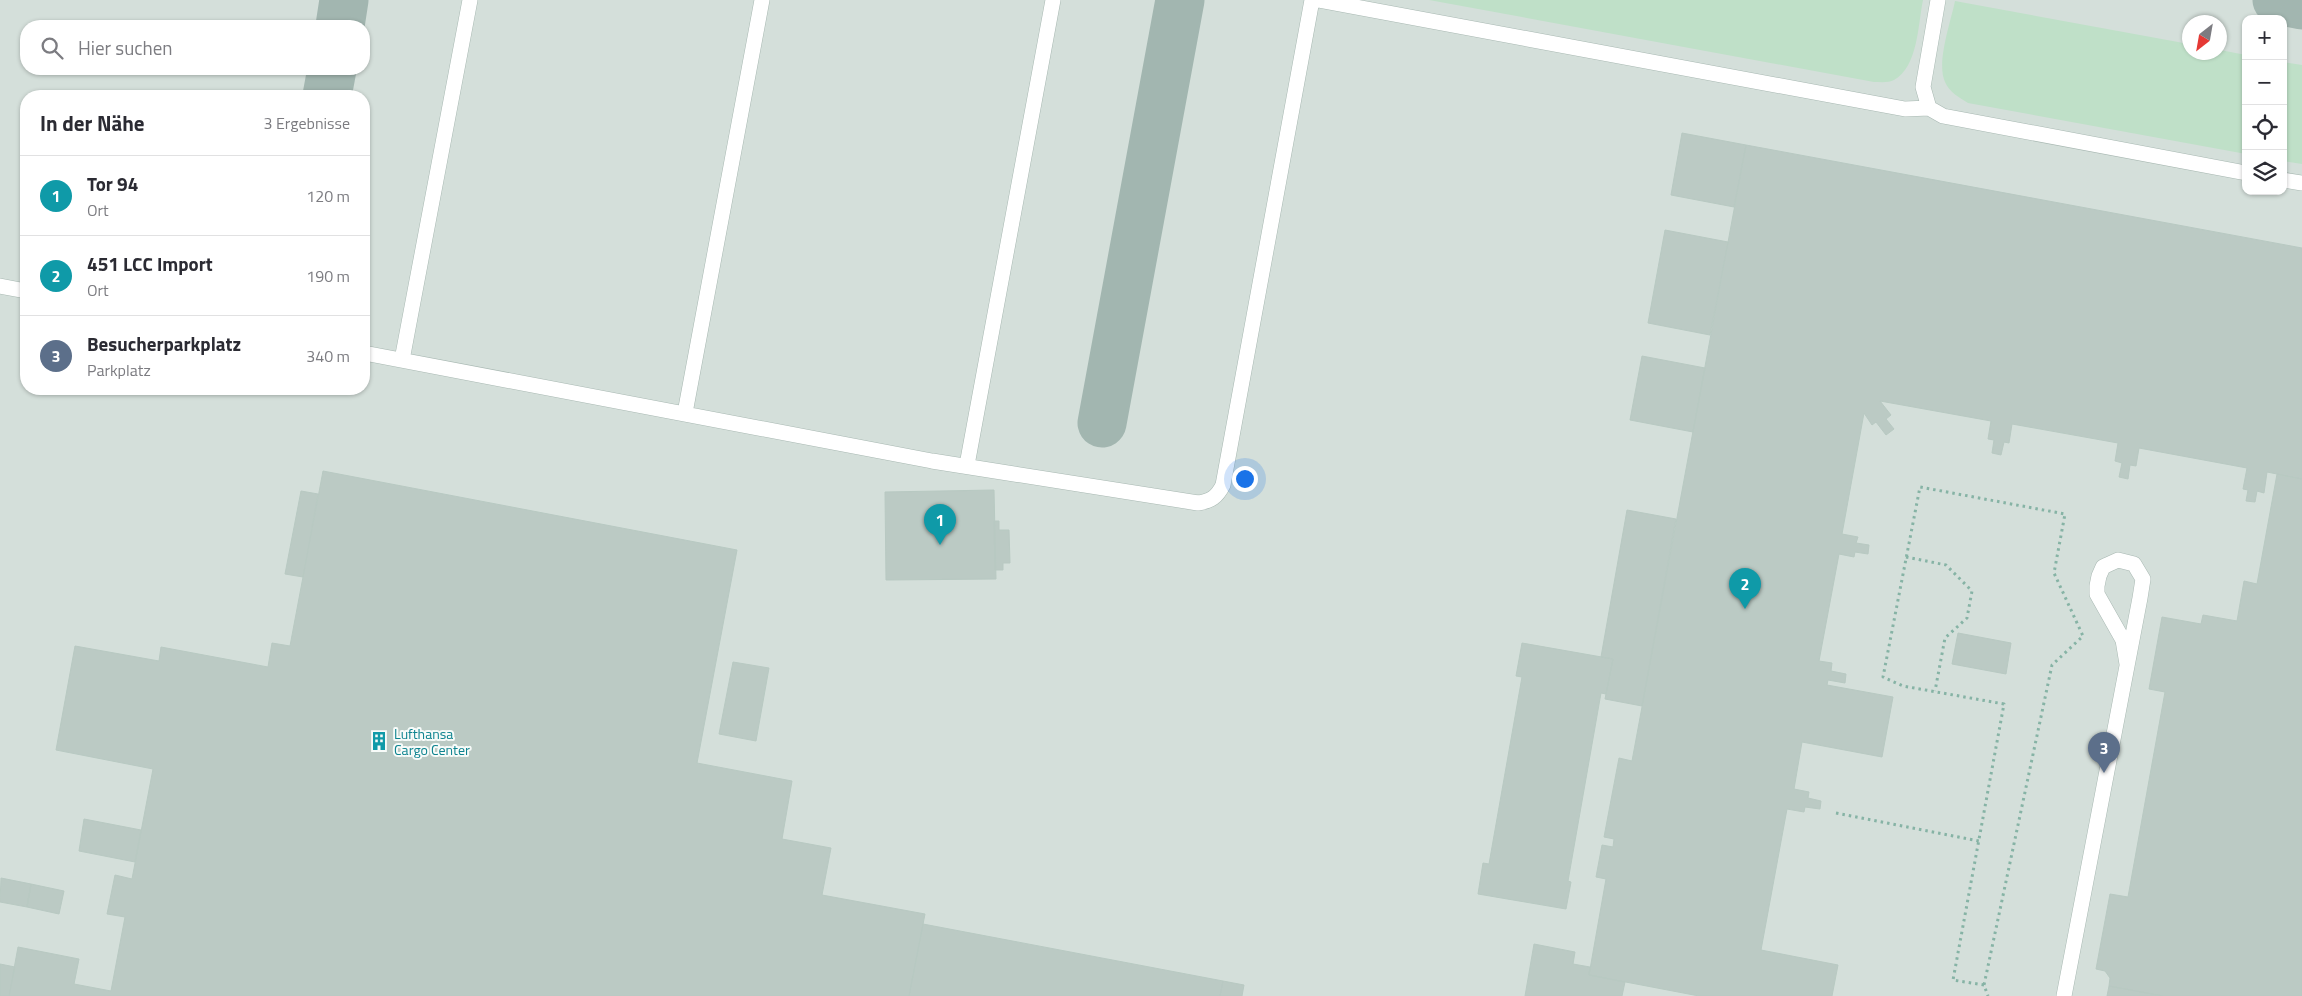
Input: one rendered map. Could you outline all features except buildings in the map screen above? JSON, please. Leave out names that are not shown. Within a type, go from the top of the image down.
[{"type":"lane","points":[[402,360],[470,0]]},
{"type":"lane","points":[[685,413],[762,0]]},
{"type":"lane","points":[[967,465],[1053,0]]},
{"type":"lane","points":[[370,354],[917,458],[1198,503],[1209,501],[1218,495],[1223,485],[1312,0]]},
{"type":"lane","points":[[1318,0],[1904,109],[1929,108],[1942,116],[2242,172]]},
{"type":"lane","points":[[1929,108],[1923,87],[1938,0]]},
{"type":"lane","points":[[2287,181],[2302,183]]},
{"type":"lane","points":[[0,286],[20,290]]},
{"type":"lane","points":[[2064,996],[2127,664],[2143,578],[2134,564],[2118,560],[2103,567],[2099,576],[2097,594],[2123,640],[2127,664]]},
{"type":"path","points":[[1984,985],[1953,980],[2004,704],[1903,686],[1883,677],[1920,486],[2065,514],[2054,573],[2083,636],[2052,665],[1984,985],[1988,996]]},
{"type":"path","points":[[1906,557],[1946,565],[1972,591],[1967,618],[1945,638],[1935,691]]},
{"type":"path","points":[[1836,813],[1978,841]]},
{"type":"shaded area","points":[[0,0],[2302,0],[2302,996],[0,996]]},
{"type":"green space","points":[[1429,0],[1923,0],[1916,44],[1908,65],[1902,74],[1890,82],[1874,82]]},
{"type":"green space","points":[[1955,1],[2182,43],[2182,60],[2227,60],[2227,51],[2242,54],[2242,153],[1968,103],[1949,89],[1945,82],[1942,64]]},
{"type":"green space","points":[[2287,63],[2302,65],[2302,164],[2287,162]]},
{"type":"taxiway","points":[[341,20],[344,0]]},
{"type":"taxiway","points":[[1102,423],[1180,0]]},
{"type":"taxiway","points":[[2277,0],[2302,5]]},
{"type":"taxiway","points":[[328,90],[331,75]]},
{"type":"place","name":"Tor 94","points":[[940,545]]},
{"type":"place","name":"451 LCC Import","points":[[1745,609]]},
{"type":"place","name":"Lufthansa Cargo Center","points":[[379,741]]},
{"type":"place","name":"Besucherparkplatz","points":[[2104,773]]}]
